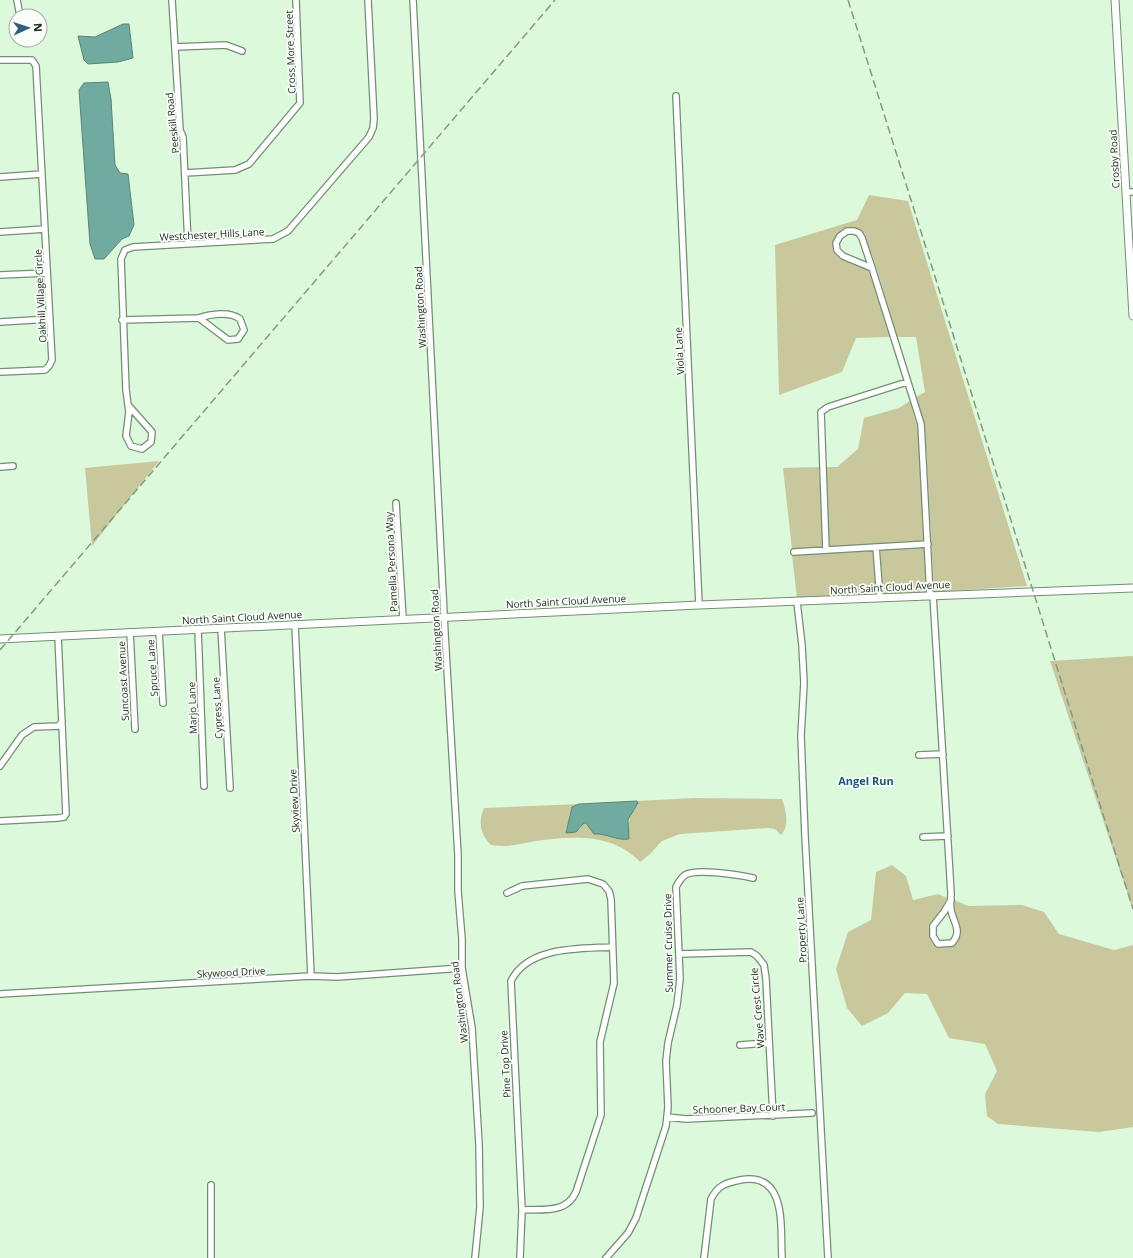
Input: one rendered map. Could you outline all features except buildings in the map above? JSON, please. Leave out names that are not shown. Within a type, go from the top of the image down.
[{"type":"street","name":"Peeskill Road","points":[[172,0],[185,173],[188,244]]},
{"type":"street","name":"Cross More Street","points":[[185,173],[235,170],[249,164],[300,103],[296,0]]},
{"type":"street","name":"Westchester Hills Lane","points":[[128,405],[152,432],[151,442],[142,449],[131,446],[127,439],[128,405],[122,320],[121,259],[125,250],[133,247],[273,239],[283,235],[292,228],[369,137],[373,128],[374,119],[368,0]]},
{"type":"street","name":"Washington Road","points":[[413,0],[458,855],[458,891],[462,939],[462,968],[472,1028],[479,1144],[480,1207],[475,1258]]},
{"type":"street","name":"Crosby Road","points":[[1115,0],[1129,192],[1133,316]]},
{"type":"street","points":[[175,47],[226,45],[242,51]]},
{"type":"street","name":"Oakhill Village Circle","points":[[0,60],[29,59],[34,60],[35,63],[52,360],[45,370],[0,372]]},
{"type":"street","name":"Viola Lane","points":[[676,96],[699,605]]},
{"type":"street","points":[[0,177],[42,174]]},
{"type":"street","points":[[0,232],[45,229]]},
{"type":"street","points":[[872,268],[843,256],[838,250],[836,243],[840,236],[847,231],[859,233],[864,243],[872,268],[922,430],[928,544],[948,836],[951,900],[951,910],[958,927],[958,934],[952,943],[942,945],[935,941],[933,926],[951,900]]},
{"type":"street","points":[[0,275],[47,273]]},
{"type":"street","points":[[122,320],[199,318],[206,316],[233,315],[243,322],[244,332],[238,339],[228,340],[199,318]]},
{"type":"street","points":[[0,322],[50,319]]},
{"type":"street","points":[[826,550],[821,412],[828,407],[907,382]]},
{"type":"street","points":[[0,467],[13,466]]},
{"type":"street","name":"Pamella Persona Way","points":[[396,503],[403,619]]},
{"type":"street","points":[[794,552],[928,544]]},
{"type":"street","points":[[876,547],[880,598]]},
{"type":"street","name":"North Saint Cloud Avenue","points":[[0,639],[699,605],[1133,588]]},
{"type":"street","name":"Property Lane","points":[[797,602],[802,645],[804,683],[801,736],[805,836],[828,1258]]},
{"type":"street","name":"Skyview Drive","points":[[296,624],[311,976]]},
{"type":"street","name":"Cypress Lane","points":[[221,628],[230,788]]},
{"type":"street","name":"Marjo Lane","points":[[198,629],[204,786]]},
{"type":"street","name":"Spruce Lane","points":[[159,631],[163,703]]},
{"type":"street","name":"Suncoast Avenue","points":[[130,632],[135,728]]},
{"type":"street","points":[[0,821],[58,818],[64,817],[66,814],[58,636]]},
{"type":"street","points":[[0,766],[22,735],[34,728],[59,726],[62,721]]},
{"type":"street","points":[[919,755],[943,754]]},
{"type":"street","points":[[923,837],[948,836]]},
{"type":"street","name":"Summer Cruise Drive","points":[[606,1258],[628,1233],[636,1218],[666,1126],[668,1107],[666,1061],[679,989],[676,887],[682,877],[686,874],[694,872],[737,874],[753,878]]},
{"type":"street","points":[[506,893],[522,886],[588,879],[597,880],[607,888],[611,899],[614,976],[613,992],[600,1042],[601,1115],[576,1192],[571,1202],[561,1208],[522,1210]]},
{"type":"street","name":"Pine Top Drive","points":[[520,1258],[522,1210],[511,981],[524,965],[548,953],[557,950],[612,947]]},
{"type":"street","name":"Wave Crest Circle","points":[[679,954],[751,952],[757,956],[764,965],[773,1116]]},
{"type":"street","name":"Skywood Drive","points":[[0,994],[311,976],[338,977],[462,968]]},
{"type":"street","points":[[740,1044],[769,1043]]},
{"type":"street","name":"Schooner Bay Court","points":[[667,1117],[686,1119],[812,1113]]},
{"type":"street","points":[[704,1258],[712,1199],[716,1191],[724,1183],[744,1180],[760,1181],[769,1186],[777,1195],[780,1215],[782,1258]]},
{"type":"street","points":[[211,1185],[211,1258]]},
{"type":"green space","points":[[869,195],[908,201],[1027,586],[934,592],[925,430],[916,397],[925,392],[916,337],[897,337],[870,249],[860,230],[846,229],[836,235],[833,245],[835,251],[840,257],[849,263],[869,270],[890,337],[856,338],[842,372],[779,395],[775,245],[857,220]]},
{"type":"green space","points":[[910,401],[918,430],[924,541],[829,547],[826,467],[837,467],[858,449],[864,418],[899,408]]},
{"type":"green space","points":[[159,461],[92,546],[85,468]]},
{"type":"green space","points":[[819,467],[823,547],[792,549],[783,468]]},
{"type":"green space","points":[[924,547],[927,593],[883,595],[880,550]]},
{"type":"green space","points":[[873,550],[876,595],[797,598],[792,555]]},
{"type":"green space","points":[[1133,656],[1133,910],[1050,661]]},
{"type":"green space","points":[[694,798],[782,799],[786,813],[786,827],[781,835],[775,829],[768,828],[680,834],[662,841],[640,862],[617,846],[605,841],[591,839],[564,838],[508,846],[491,845],[484,837],[481,828],[481,818],[484,808],[579,804],[572,807],[566,830],[580,829],[584,823],[586,823],[594,834],[623,837],[629,836],[629,821],[638,803],[637,801]]},
{"type":"green space","points":[[892,865],[906,876],[913,900],[938,894],[947,898],[941,911],[929,926],[932,942],[937,946],[953,946],[958,941],[960,936],[954,900],[968,906],[1022,905],[1044,912],[1059,934],[1114,950],[1133,945],[1133,1127],[1099,1132],[998,1124],[987,1116],[985,1094],[997,1071],[985,1044],[949,1038],[927,994],[905,993],[888,1013],[862,1026],[847,1008],[836,969],[848,932],[871,920],[876,872]]},
{"type":"water","points":[[123,24],[129,24],[133,58],[118,62],[88,64],[84,60],[78,36],[95,37]]},
{"type":"water","points":[[108,82],[111,99],[115,165],[120,173],[128,174],[134,225],[129,236],[122,239],[104,259],[95,259],[90,244],[79,90],[84,83]]},
{"type":"water","points":[[637,801],[638,803],[628,820],[629,839],[620,839],[594,834],[586,823],[584,823],[576,832],[566,833],[572,807],[579,804]]},
{"type":"railway","points":[[0,650],[555,0]]},
{"type":"railway","points":[[848,0],[1133,909]]},
{"type":"district","name":"Angel Run","points":[[866,780]]}]
